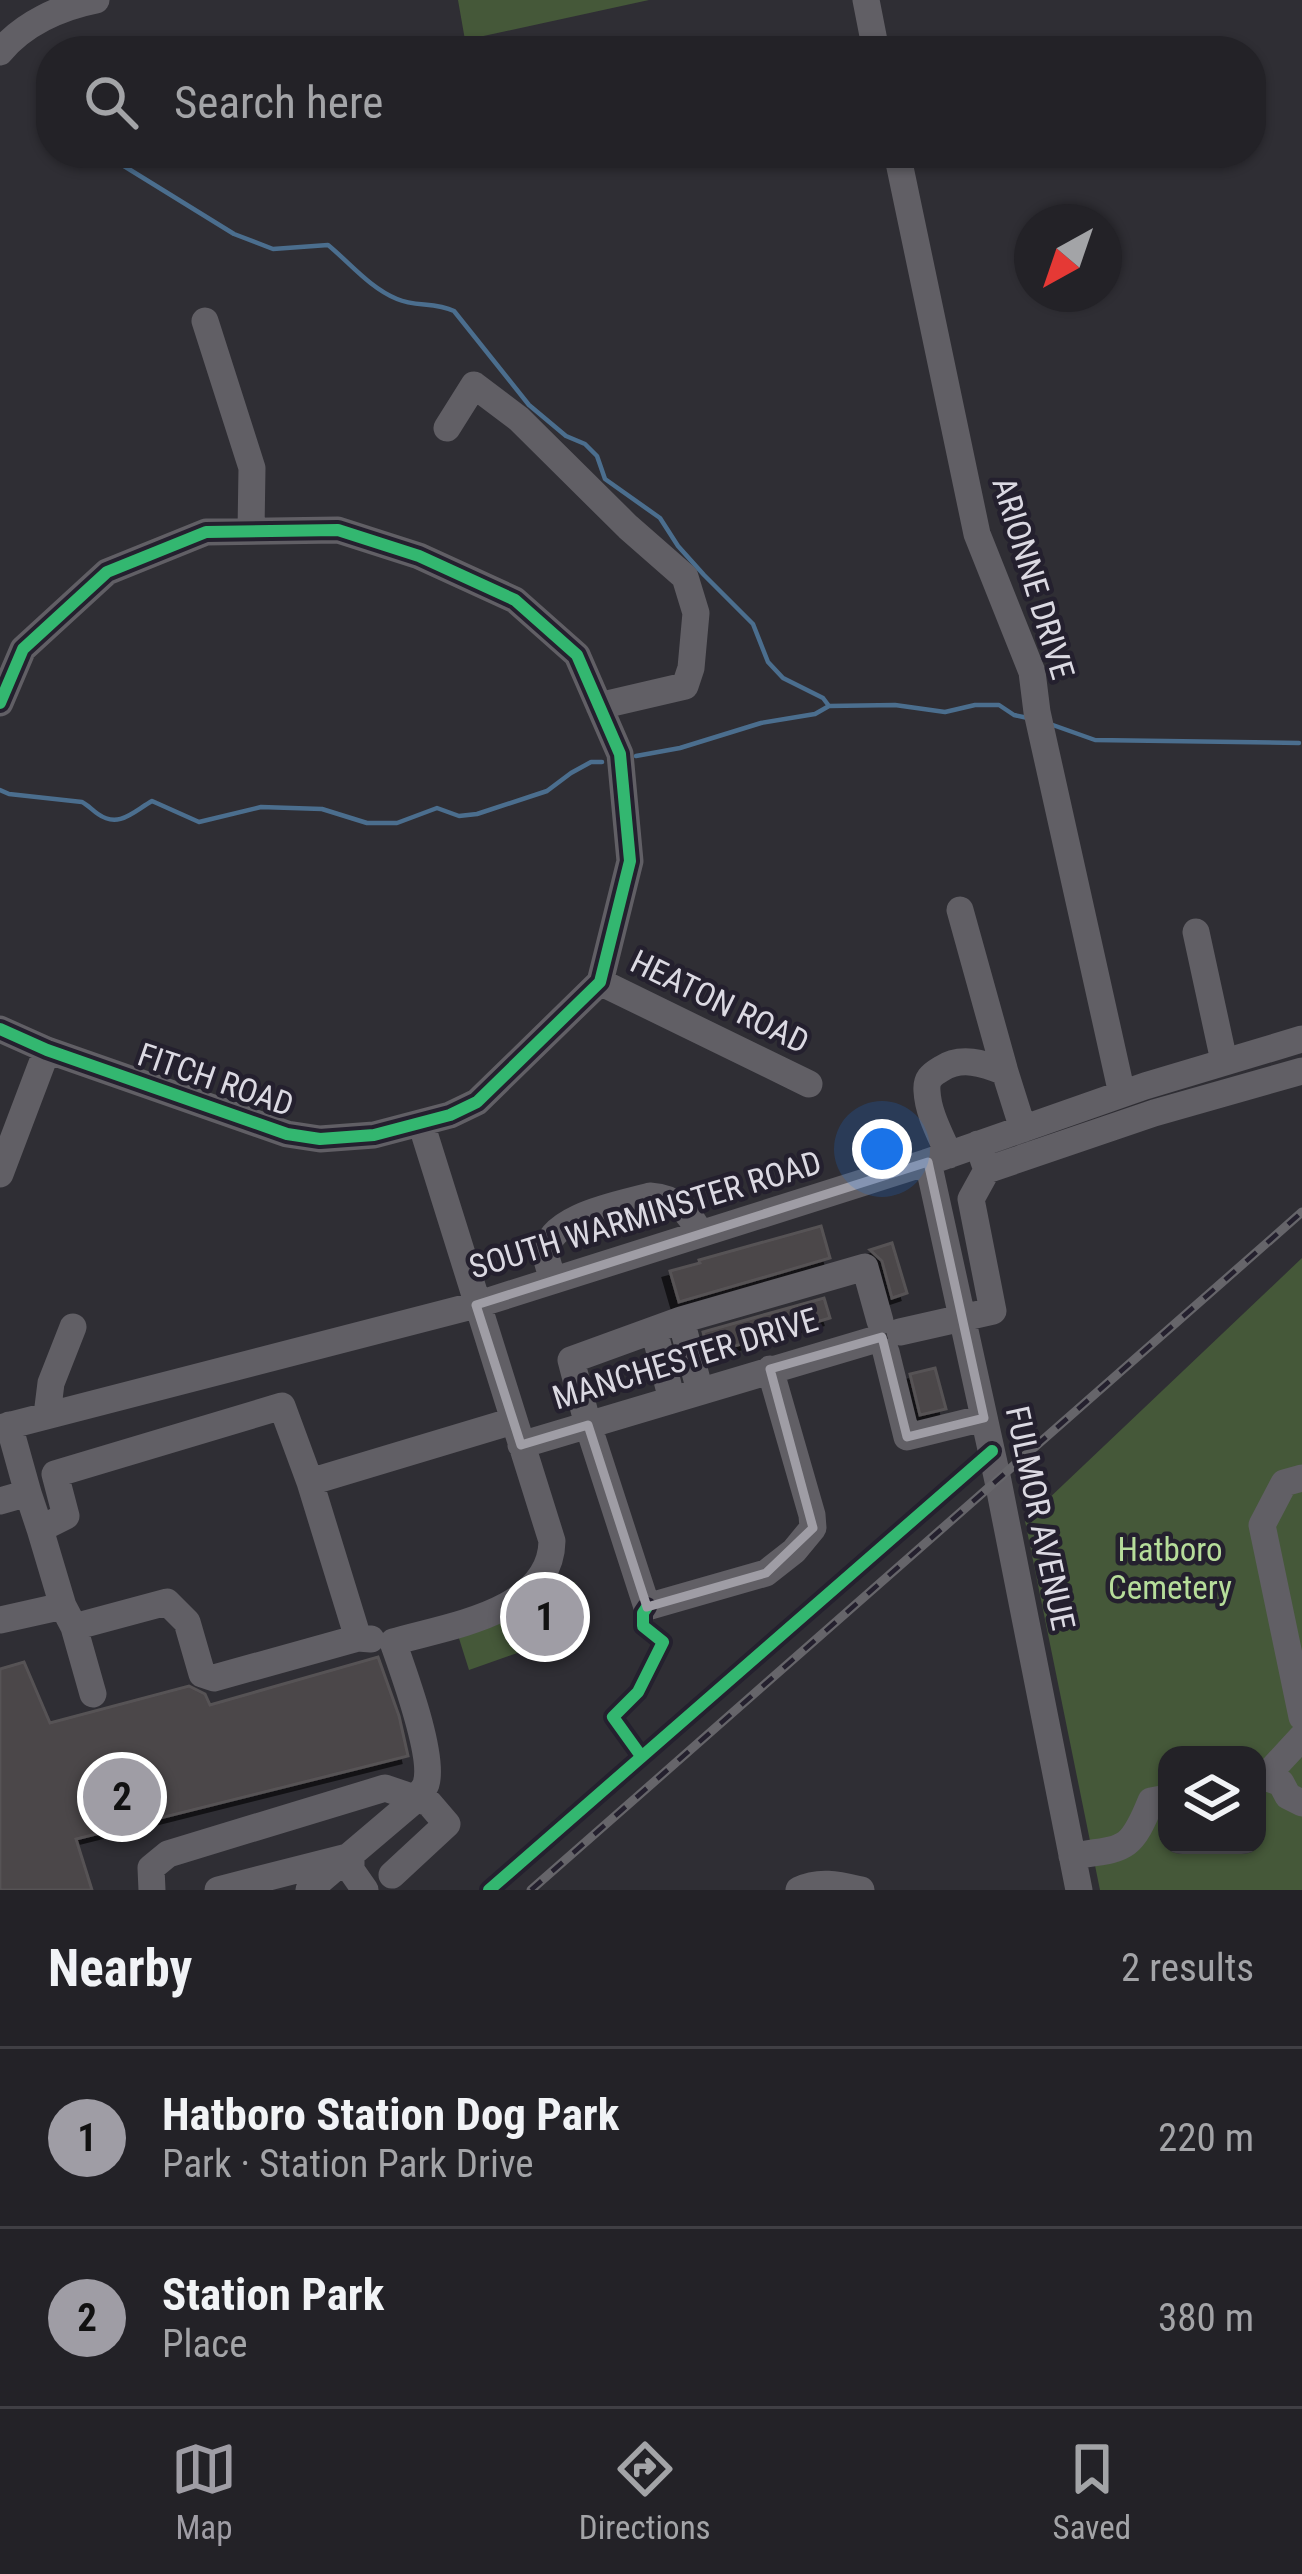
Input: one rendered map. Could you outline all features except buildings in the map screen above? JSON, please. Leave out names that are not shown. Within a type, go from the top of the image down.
[{"type":"street","points":[[0,52],[29,26],[70,5],[96,0]]},
{"type":"street","points":[[866,0],[873,36]]},
{"type":"street","name":"ARIONNE DRIVE","points":[[900,168],[977,534],[1032,672],[1127,1104]]},
{"type":"street","points":[[205,322],[252,468],[250,531]]},
{"type":"street","points":[[447,428],[474,386],[519,418],[685,577],[696,613],[686,686],[599,706]]},
{"type":"street","points":[[0,703],[23,650],[107,572],[206,532],[338,530],[419,556],[515,600],[577,655],[620,754],[629,861],[600,982]]},
{"type":"street","points":[[961,910],[1022,1129]]},
{"type":"street","points":[[1196,932],[1224,1060]]},
{"type":"street","name":"HEATON ROAD","points":[[600,982],[808,1084]]},
{"type":"street","name":"FITCH ROAD","points":[[0,1029],[286,1134],[320,1139],[374,1135],[450,1115],[477,1102],[600,982]]},
{"type":"street","points":[[0,1174],[47,1050]]},
{"type":"street","points":[[1254,1052],[1265,1081]]},
{"type":"street","name":"SOUTH WARMINSTER ROAD","points":[[4,1426],[476,1305],[939,1158],[982,1157],[1022,1129],[1127,1104],[1224,1060],[1254,1052],[1300,1053]]},
{"type":"street","points":[[963,1317],[993,1310],[971,1199],[982,1157],[1127,1104],[1265,1081],[1300,1053]]},
{"type":"street","points":[[939,1158],[926,1085],[931,1075],[954,1061],[986,1064],[1005,1072]]},
{"type":"street","points":[[0,1620],[167,1602],[187,1622],[202,1674],[214,1678],[358,1638],[393,1642],[508,1607],[548,1567],[552,1541],[421,1123]]},
{"type":"street","name":"FULMOR AVENUE","points":[[939,1158],[941,1218],[1079,1890]]},
{"type":"street","points":[[553,1280],[547,1246],[574,1218],[650,1196],[662,1197],[682,1206],[700,1234]]},
{"type":"street","points":[[941,1218],[973,1212]]},
{"type":"street","points":[[770,1369],[813,1528],[766,1573],[647,1607],[572,1360],[668,1325],[865,1267],[907,1437],[984,1418]]},
{"type":"street","name":"MANCHESTER DRIVE","points":[[310,1482],[517,1433],[588,1424],[963,1317]]},
{"type":"street","points":[[668,1325],[700,1391]]},
{"type":"street","points":[[668,1325],[672,1400]]},
{"type":"street","points":[[47,1415],[51,1383],[73,1327]]},
{"type":"street","points":[[40,1529],[66,1516],[55,1474],[282,1406],[358,1638]]},
{"type":"street","points":[[4,1426],[93,1694]]},
{"type":"street","points":[[1302,1478],[1284,1483],[1262,1525],[1292,1620],[1302,1718]]},
{"type":"street","points":[[0,1502],[28,1493]]},
{"type":"street","points":[[309,1890],[415,1800],[426,1783],[418,1718],[393,1642]]},
{"type":"street","points":[[1266,1773],[1302,1737]]},
{"type":"street","points":[[1266,1779],[1281,1783],[1288,1796],[1302,1803]]},
{"type":"street","points":[[152,1890],[151,1868],[168,1854],[385,1788],[429,1802],[447,1824],[392,1875]]},
{"type":"street","points":[[1072,1856],[1117,1850],[1137,1836],[1151,1801],[1158,1800]]},
{"type":"street","points":[[218,1890],[351,1856]]},
{"type":"street","points":[[351,1856],[352,1870],[365,1890]]},
{"type":"street","points":[[799,1890],[828,1883],[861,1890]]},
{"type":"highlighted area","points":[[928,1162],[984,1418],[907,1437],[882,1337],[770,1369],[813,1528],[766,1573],[647,1607],[588,1425],[521,1445],[476,1305]]},
{"type":"green space","points":[[458,0],[649,0],[483,36],[464,36]]},
{"type":"green space","name":"Hatboro Cemetery","points":[[1302,1258],[1302,1890],[1100,1890],[1025,1521]]},
{"type":"green space","points":[[575,1582],[588,1628],[469,1670],[457,1632],[538,1606],[561,1584]]},
{"type":"waterway","points":[[127,168],[234,234],[273,249],[328,245],[387,294],[454,311],[529,405],[566,436],[585,444],[597,456],[605,479],[660,518],[678,546],[753,624],[768,662],[783,678],[823,698],[829,706]]},
{"type":"waterway","points":[[636,756],[815,714],[829,706],[895,705],[945,712],[999,705],[1028,718]]},
{"type":"waterway","points":[[1050,724],[1095,740],[1299,743]]},
{"type":"waterway","points":[[0,790],[82,802],[113,820],[152,801],[199,822],[261,807],[322,809],[367,823],[397,823],[437,808],[459,816],[477,814],[547,791],[591,762],[602,762]]},
{"type":"railway","points":[[531,1890],[1302,1212]]},
{"type":"cycle path","points":[[0,703],[23,649],[107,572],[206,532],[338,530],[419,556],[515,600],[577,655],[620,754],[630,861],[600,982],[477,1102],[450,1115],[374,1135],[320,1139],[287,1134],[0,1029]]},
{"type":"cycle path","points":[[489,1890],[992,1451]]},
{"type":"cycle path","points":[[641,1756],[613,1717],[638,1692],[663,1642],[643,1626],[647,1607]]},
{"type":"place","name":"Hatboro Station Dog Park","points":[[545,1617]]},
{"type":"place","name":"Station Park","points":[[122,1797]]}]
